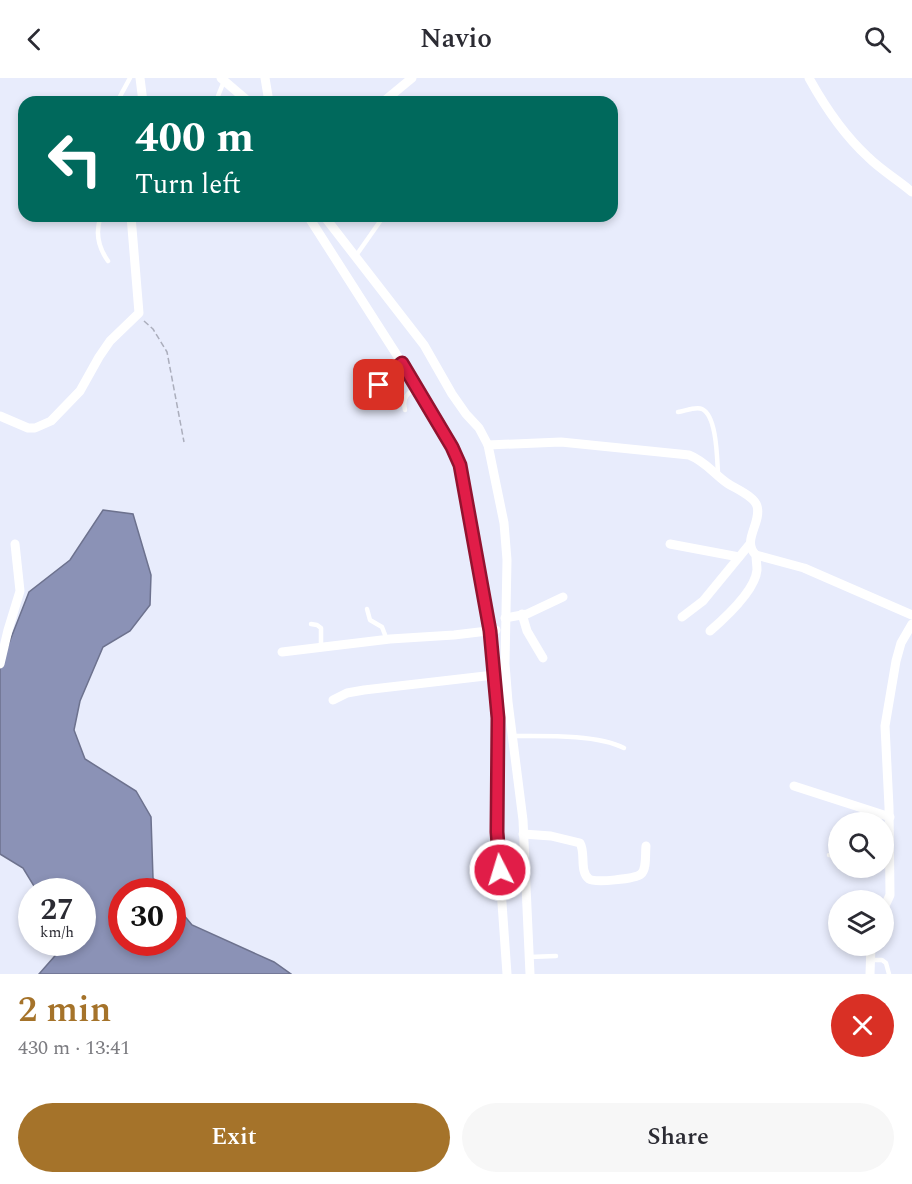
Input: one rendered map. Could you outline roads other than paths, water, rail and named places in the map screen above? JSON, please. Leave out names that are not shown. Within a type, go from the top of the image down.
[{"type":"street","points":[[140,78],[142,96]]},
{"type":"street","points":[[265,78],[268,96]]},
{"type":"street","points":[[390,96],[412,78]]},
{"type":"street","points":[[809,78],[827,110],[852,141],[869,158],[912,192]]},
{"type":"street","points":[[223,79],[242,96]]},
{"type":"street","points":[[0,416],[28,428],[35,428],[51,421],[81,391],[110,341],[137,316],[139,310],[132,222]]},
{"type":"street","points":[[312,222],[402,363],[452,447],[460,465],[497,630],[507,693],[524,834],[530,974]]},
{"type":"street","points":[[329,222],[424,345],[452,394],[479,428],[488,445],[504,523],[507,560],[505,618],[497,630],[494,675],[498,718],[497,832],[507,974]]},
{"type":"street","points":[[488,445],[561,442],[689,455],[699,459],[718,476],[752,500],[757,505],[757,514],[749,545],[703,601],[682,617]]},
{"type":"street","points":[[0,664],[20,591],[15,544]]},
{"type":"street","points":[[670,544],[739,557]]},
{"type":"street","points":[[749,545],[751,551],[756,555],[804,568],[912,615]]},
{"type":"street","points":[[710,632],[736,608],[755,577],[756,555]]},
{"type":"street","points":[[505,618],[522,614],[563,597]]},
{"type":"street","points":[[522,614],[527,631],[543,658]]},
{"type":"street","points":[[886,812],[886,718],[901,643],[912,624]]},
{"type":"street","points":[[282,652],[387,639],[497,630]]},
{"type":"street","points":[[333,700],[347,693],[364,690],[494,675]]},
{"type":"street","points":[[794,786],[869,812]]},
{"type":"street","points":[[524,834],[551,836],[580,843],[583,848],[587,877],[601,881],[641,874],[645,868],[646,846]]},
{"type":"street","points":[[870,956],[870,974]]},
{"type":"lane","points":[[120,96],[130,78]]},
{"type":"lane","points":[[218,96],[223,79]]},
{"type":"lane","points":[[100,222],[97,233],[101,250],[108,261]]},
{"type":"lane","points":[[355,257],[380,222]]},
{"type":"lane","points":[[379,385],[402,363]]},
{"type":"lane","points":[[405,410],[404,400],[407,393],[416,387]]},
{"type":"lane","points":[[678,412],[701,408],[705,412],[713,430],[718,476]]},
{"type":"lane","points":[[367,609],[370,620],[382,627],[387,639]]},
{"type":"lane","points":[[311,624],[321,628],[321,647]]},
{"type":"lane","points":[[512,736],[556,736],[595,740],[614,743],[624,748]]},
{"type":"lane","points":[[529,957],[556,956]]},
{"type":"lane","points":[[870,960],[882,960],[886,963],[889,974]]},
{"type":"water","points":[[103,510],[133,514],[151,575],[150,605],[130,631],[103,647],[80,701],[74,730],[85,759],[136,791],[151,817],[153,878],[108,878],[108,956],[186,956],[186,918],[192,925],[274,962],[291,974],[39,974],[55,956],[96,956],[96,878],[29,878],[23,868],[0,854],[0,666],[29,592],[70,560]]}]
